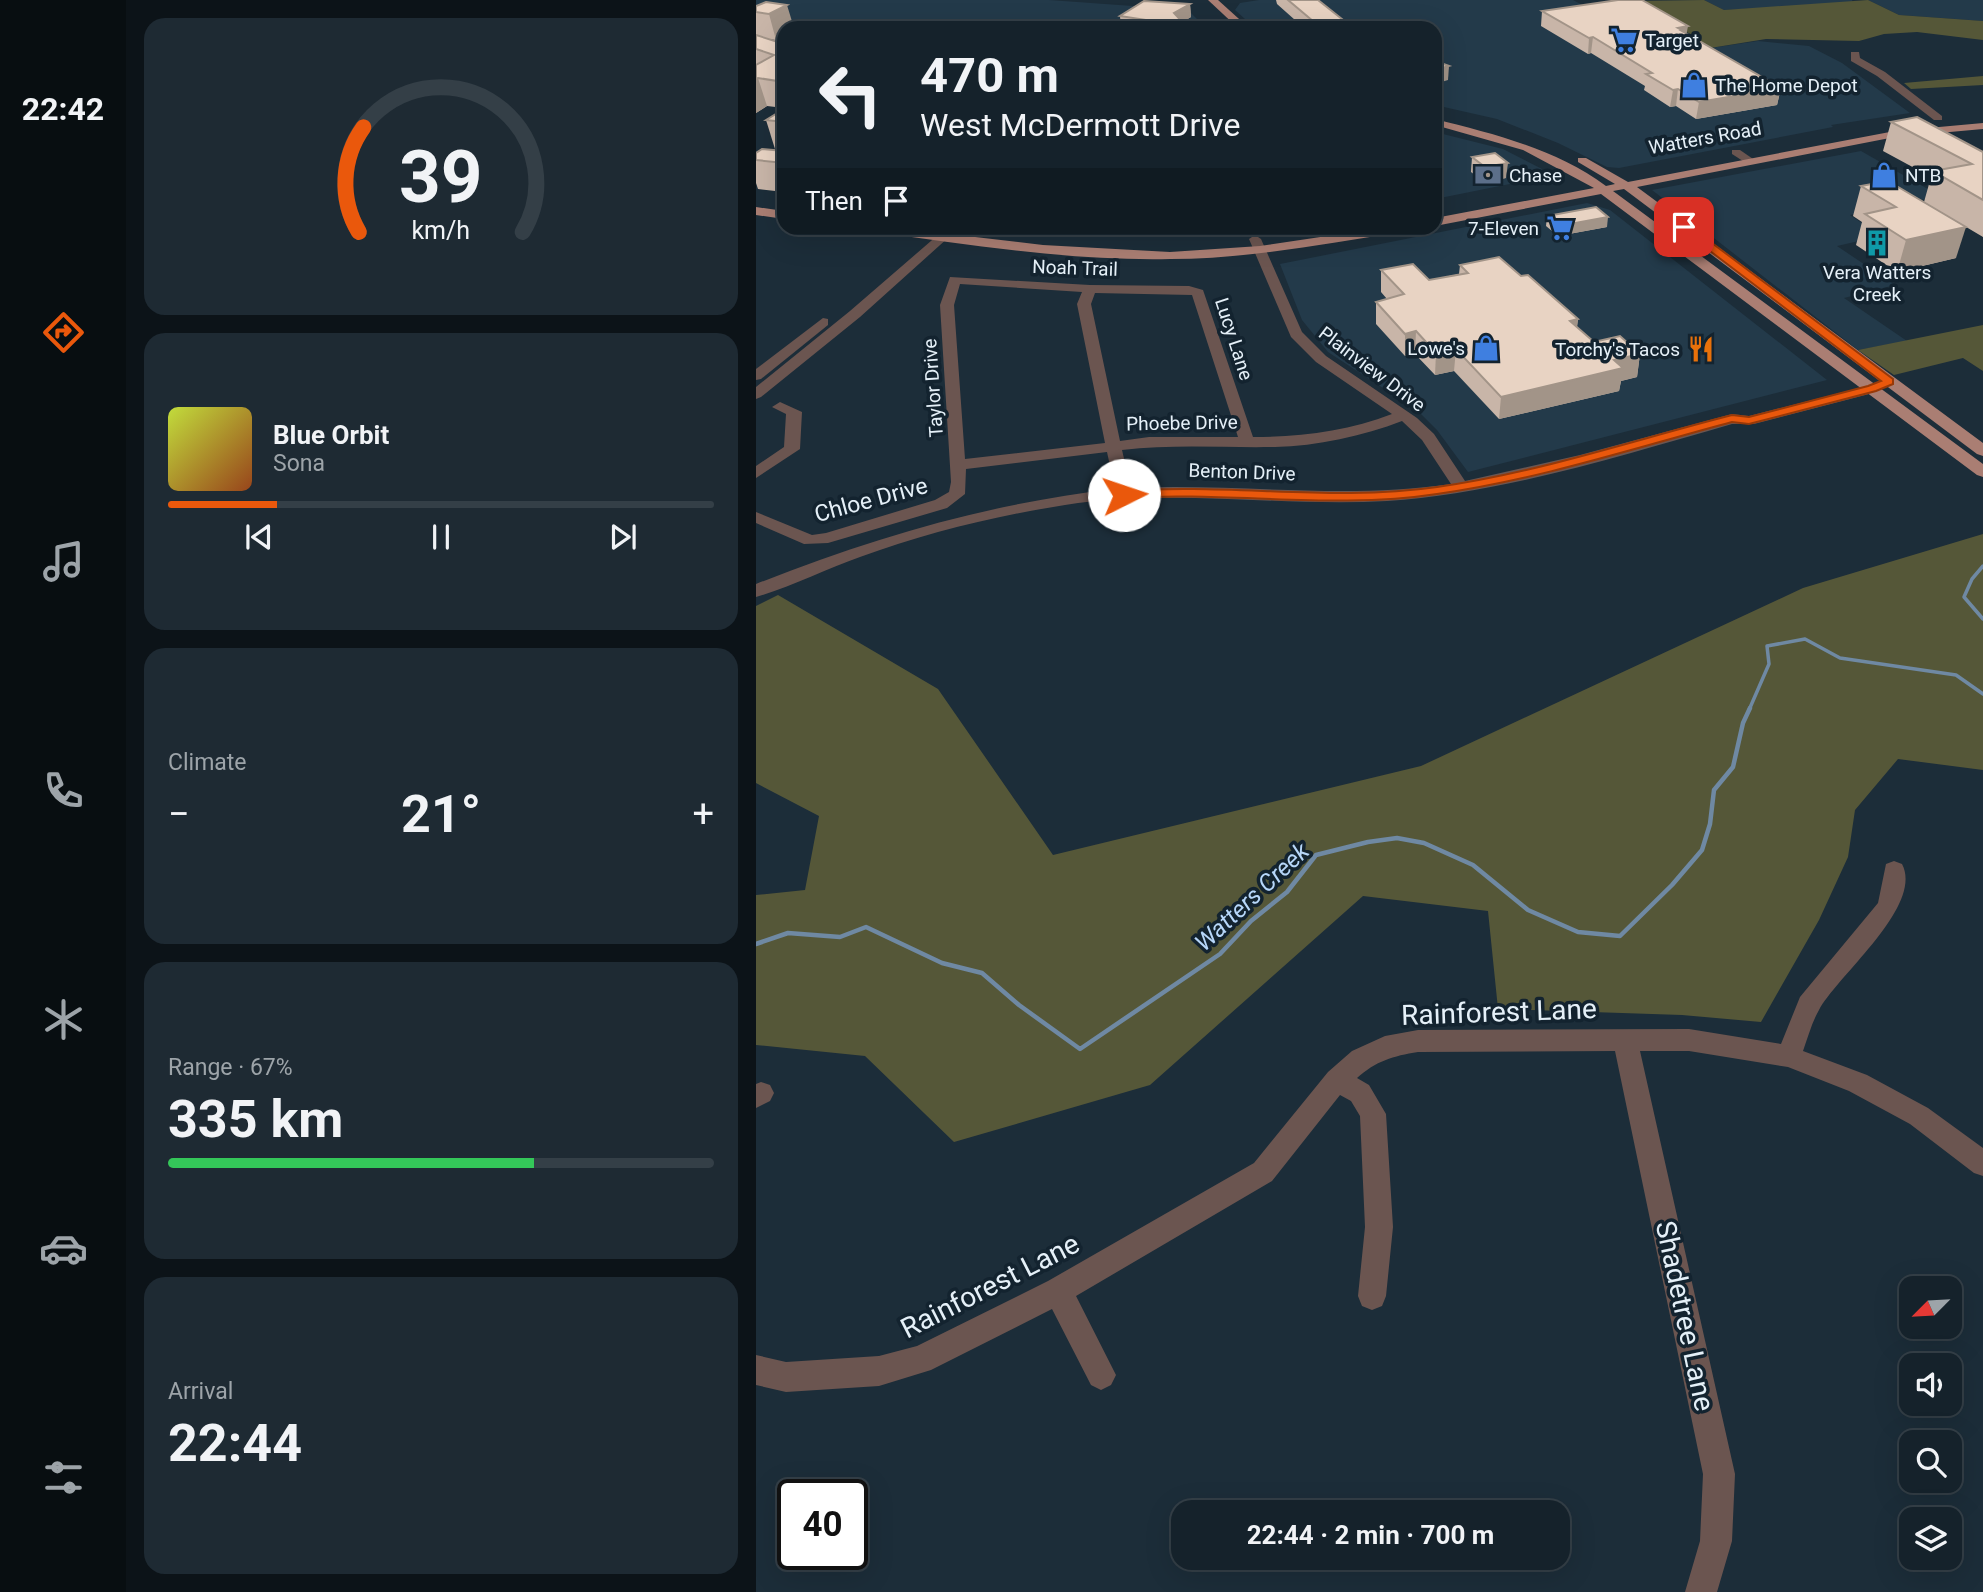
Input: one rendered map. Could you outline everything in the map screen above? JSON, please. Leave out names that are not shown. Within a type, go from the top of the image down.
[{"type":"main road","points":[[1213,0],[1229,7],[1239,21]]},
{"type":"main road","name":"Watters Road","points":[[1669,164],[1882,125],[1983,115]]},
{"type":"main road","points":[[1442,124],[1527,148],[1589,179],[1983,472]]},
{"type":"main road","points":[[1442,221],[1895,134],[1983,127]]},
{"type":"main road","points":[[1519,133],[1547,144]]},
{"type":"main road","points":[[1572,155],[1610,175],[1732,262],[1983,451]]},
{"type":"main road","name":"Watters Road","points":[[1550,186],[1648,168]]},
{"type":"main road","points":[[756,198],[777,201]]},
{"type":"main road","points":[[756,211],[777,214]]},
{"type":"main road","points":[[958,235],[1067,252],[1125,255],[1258,245],[1342,235]]},
{"type":"main road","points":[[1046,235],[1118,242],[1258,245],[1300,235]]},
{"type":"main road","points":[[1709,267],[1732,262]]},
{"type":"street","points":[[1855,54],[1855,59],[1881,74],[1938,118]]},
{"type":"street","points":[[1736,152],[1750,161]]},
{"type":"street","points":[[756,376],[935,235]]},
{"type":"street","points":[[756,394],[805,355],[936,235]]},
{"type":"street","name":"Plainview Drive","points":[[1258,245],[1296,334],[1321,359],[1405,415],[1428,437],[1460,486]]},
{"type":"street","name":"Noah Trail","points":[[954,279],[1090,289],[1194,291]]},
{"type":"street","name":"Taylor Drive","points":[[954,279],[947,305],[958,465],[957,494]]},
{"type":"street","points":[[1090,289],[1084,304],[1124,495]]},
{"type":"street","name":"Lucy Lane","points":[[1194,291],[1200,297],[1247,442]]},
{"type":"street","name":"Benton Drive","points":[[756,592],[842,557],[1001,512],[1078,498],[1174,491],[1360,496],[1412,494],[1523,474],[1732,419],[1749,421],[1866,384],[1889,381]]},
{"type":"street","points":[[756,473],[792,449],[794,412],[779,407]]},
{"type":"street","name":"Phoebe Drive","points":[[958,465],[1149,442],[1247,442],[1317,438],[1378,425],[1405,415]]},
{"type":"street","name":"Chloe Drive","points":[[756,517],[810,540],[819,539],[941,505],[957,494]]},
{"type":"street","points":[[1789,1056],[1809,1004],[1889,906],[1894,870]]},
{"type":"street","name":"Shadetree Lane","points":[[1625,1040],[1719,1474],[1716,1541],[1701,1592]]},
{"type":"street","name":"Rainforest Lane","points":[[756,1370],[786,1377],[879,1371],[921,1360],[1058,1291],[1263,1172],[1337,1080],[1361,1059],[1385,1047],[1418,1041],[1689,1040],[1789,1056],[1858,1083],[1919,1115],[1983,1164]]},
{"type":"street","points":[[1337,1080],[1360,1093],[1373,1114],[1379,1227],[1372,1296]]},
{"type":"street","points":[[1058,1291],[1101,1375]]},
{"type":"shaded area","points":[[756,0],[1049,0],[1175,9],[1191,13],[1199,21],[777,21],[777,53],[756,49]]},
{"type":"shaded area","points":[[1259,0],[1573,0],[1590,9],[1632,1],[1692,35],[1704,49],[1758,41],[1809,46],[1842,63],[1910,113],[1831,125],[1833,127],[1619,168],[1607,167],[1558,143],[1497,119],[1442,107],[1442,21],[1247,21],[1235,10],[1240,3]]},
{"type":"shaded area","points":[[1704,0],[1852,0],[1853,3],[1724,10]]},
{"type":"shaded area","points":[[1868,0],[1983,0],[1983,21],[1899,15]]},
{"type":"shaded area","points":[[1442,134],[1503,149],[1542,169],[1540,178],[1442,198]]},
{"type":"shaded area","points":[[1861,151],[1940,196],[1850,215],[1881,236],[1837,246],[1895,285],[1844,298],[1907,341],[1858,350],[1652,190]]},
{"type":"shaded area","points":[[1587,203],[1610,210],[1827,380],[1468,472],[1437,430],[1418,411],[1328,352],[1302,320],[1280,264],[1426,235],[1442,235],[1442,232]]},
{"type":"shaded area","points":[[1101,235],[1221,235],[1203,237]]},
{"type":"green space","points":[[1704,0],[1724,10],[1868,0],[1899,15],[1983,21],[1983,40],[1917,32],[1884,34],[1859,41],[1766,39],[1704,49],[1692,35],[1632,1]]},
{"type":"green space","points":[[1983,76],[1983,85],[1911,89],[1904,83]]},
{"type":"green space","points":[[1983,325],[1983,371],[1963,358],[1894,375],[1858,350]]},
{"type":"green space","points":[[1983,534],[1983,770],[1898,759],[1855,810],[1848,857],[1819,920],[1761,1022],[1682,1015],[1498,1009],[1488,911],[1363,896],[1150,1085],[954,1142],[865,1056],[756,1045],[756,895],[805,890],[819,816],[756,783],[756,606],[778,595],[938,689],[1053,855],[1421,766],[1803,588]]},
{"type":"building","points":[[1288,0],[1318,0],[1344,21],[1313,21]]},
{"type":"building","points":[[1618,0],[1642,0],[1688,26],[1678,28],[1682,31],[1781,88],[1699,102],[1646,74],[1652,73],[1593,37],[1589,38],[1542,11]]},
{"type":"building","points":[[1144,1],[1190,4],[1174,13],[1181,21],[1152,21],[1120,16]]},
{"type":"building","points":[[766,2],[787,5],[769,14],[756,12],[756,6]]},
{"type":"building","points":[[756,35],[777,42],[777,81],[756,79],[756,65],[774,55],[756,49]]},
{"type":"building","points":[[777,113],[777,121],[766,120]]},
{"type":"building","points":[[1917,117],[1983,152],[1983,200],[1933,171],[1972,164],[1891,122]]},
{"type":"building","points":[[762,149],[777,150],[777,162],[756,160],[756,153]]},
{"type":"building","points":[[1495,153],[1508,163],[1485,167],[1472,157]]},
{"type":"building","points":[[1888,181],[1966,227],[1906,240],[1865,214],[1896,207],[1861,186]]},
{"type":"building","points":[[1596,207],[1608,217],[1559,226],[1547,216]]},
{"type":"building","name":"Lowe's","points":[[1499,257],[1521,276],[1528,275],[1578,319],[1570,321],[1594,342],[1620,336],[1640,354],[1614,360],[1623,368],[1501,397],[1456,349],[1436,353],[1416,331],[1405,334],[1376,302],[1404,294],[1381,270],[1413,264],[1429,280],[1468,273],[1460,265]]},
{"type":"waterway","name":"Watters Creek","points":[[1983,566],[1972,579],[1964,597],[1983,619]]},
{"type":"waterway","name":"Watters Creek","points":[[1749,710],[1769,664],[1767,646],[1805,639],[1840,658],[1956,675],[1983,694]]},
{"type":"waterway","name":"Watters Creek","points":[[756,944],[788,933],[840,937],[866,927],[942,963],[982,973],[1019,1005],[1080,1049],[1220,954],[1251,921],[1287,892],[1316,855],[1368,842],[1397,838],[1424,843],[1473,865],[1528,910],[1578,932],[1620,936],[1672,885],[1702,850],[1710,824],[1714,790],[1733,767],[1743,723],[1750,708]]},
{"type":"place","name":"Target","points":[[1624,40]]},
{"type":"place","name":"The Home Depot","points":[[1694,85]]},
{"type":"place","name":"Chase","points":[[1488,175]]},
{"type":"place","name":"NTB","points":[[1884,175]]},
{"type":"place","name":"7-Eleven","points":[[1560,228]]},
{"type":"place","name":"Vera Watters Creek","points":[[1877,243]]},
{"type":"place","name":"Lowe's","points":[[1486,348]]},
{"type":"place","name":"Torchy's Tacos","points":[[1701,349]]},
{"type":"route","points":[[1124,495],[1174,491],[1360,496],[1436,491],[1523,474],[1732,419],[1749,421],[1872,389],[1889,381],[1771,295],[1684,227]]}]
